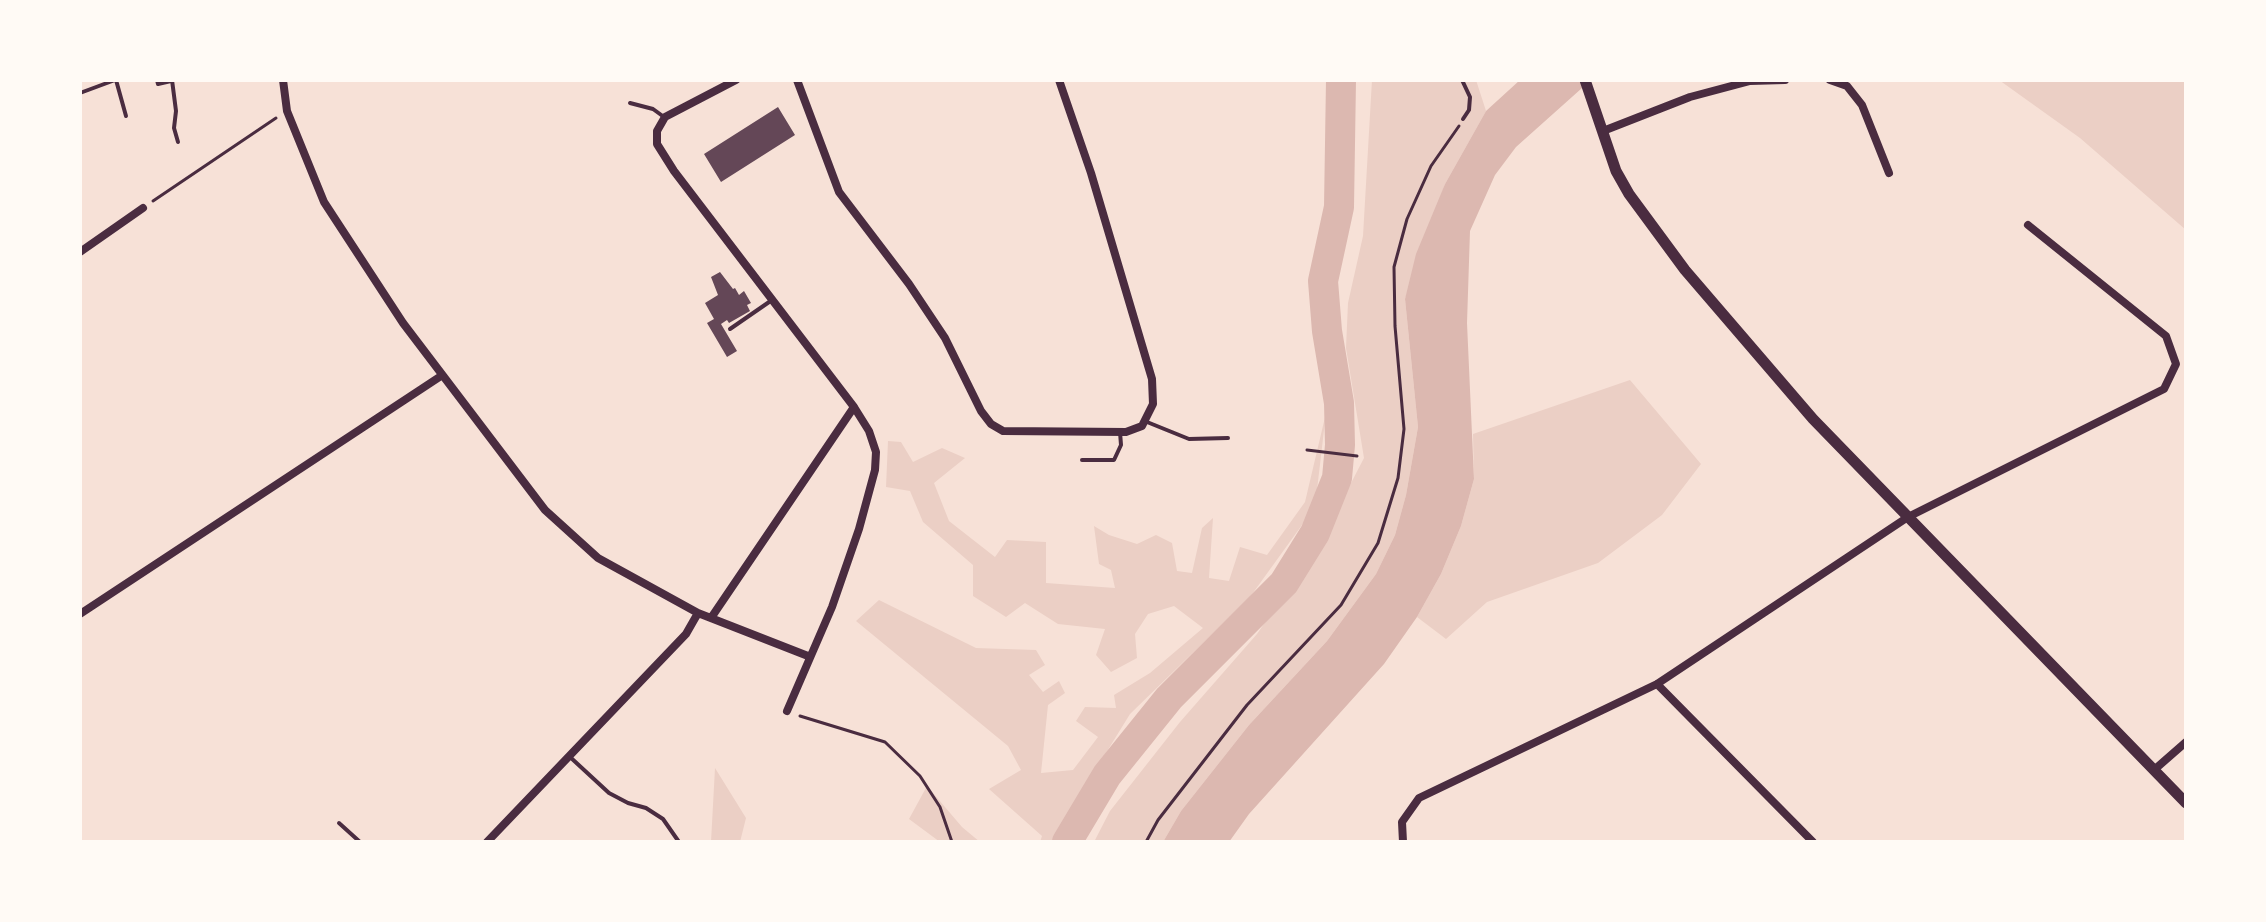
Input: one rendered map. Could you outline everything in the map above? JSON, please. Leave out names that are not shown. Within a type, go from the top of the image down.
[{"type":"main road","points":[[1586,84],[1616,171],[1629,194],[1685,270],[1813,419],[2186,803]]},
{"type":"street","points":[[283,80],[287,111],[324,202],[441,376],[545,510],[598,558],[698,613],[808,656]]},
{"type":"street","points":[[736,80],[665,117],[657,131],[659,150],[854,407],[876,452],[875,470],[859,529],[832,607],[808,656],[787,711]]},
{"type":"street","points":[[797,80],[839,192],[938,327],[981,411],[991,424],[1003,431],[1120,432],[1142,426],[1153,404],[1152,379],[1091,173],[1059,80]]},
{"type":"street","points":[[1603,131],[1690,97],[1750,81],[1785,80]]},
{"type":"street","points":[[1830,80],[1847,86],[1862,105],[1889,173]]},
{"type":"street","points":[[80,252],[143,208]]},
{"type":"street","points":[[1403,842],[1402,822],[1419,798],[1657,684],[1908,517],[2164,389],[2176,364],[2166,336],[2028,225]]},
{"type":"street","points":[[80,614],[441,376]]},
{"type":"street","points":[[711,618],[854,407]]},
{"type":"street","points":[[487,842],[686,634],[698,613]]},
{"type":"street","points":[[1657,684],[1813,842]]},
{"type":"street","points":[[2154,770],[2186,742]]},
{"type":"lane","points":[[80,93],[115,80],[126,116]]},
{"type":"lane","points":[[157,80],[158,84],[172,80],[176,111],[174,128],[178,142]]},
{"type":"lane","points":[[1462,80],[1470,97],[1469,110],[1463,119]]},
{"type":"lane","points":[[630,103],[653,109],[665,117]]},
{"type":"lane","points":[[730,329],[774,299]]},
{"type":"lane","points":[[1144,421],[1189,439],[1228,438]]},
{"type":"lane","points":[[1082,460],[1114,460],[1121,445],[1120,432]]},
{"type":"lane","points":[[569,755],[609,793],[646,808],[663,819],[679,842]]},
{"type":"lane","points":[[339,823],[360,842]]},
{"type":"path","points":[[143,208],[287,111]]},
{"type":"path","points":[[1146,842],[1167,807],[1247,705],[1341,605],[1378,543],[1398,478],[1404,429],[1395,326],[1394,267],[1407,219],[1431,166],[1463,119]]},
{"type":"path","points":[[1307,450],[1357,456]]},
{"type":"path","points":[[787,711],[885,742],[920,776],[940,807],[952,842]]},
{"type":"shaded area","points":[[1372,80],[1476,80],[1486,111],[1445,184],[1405,299],[1418,427],[1406,495],[1395,535],[1376,574],[1327,641],[1249,725],[1181,811],[1163,842],[1094,842],[1110,811],[1180,722],[1257,634],[1321,541],[1364,458],[1346,348],[1348,303],[1363,236]]},
{"type":"shaded area","points":[[1520,80],[1591,80],[1516,147],[1495,175],[1470,231],[1467,323],[1474,479],[1461,526],[1441,574],[1417,617],[1384,664],[1249,814],[1229,842],[1163,842],[1181,811],[1249,725],[1327,641],[1376,574],[1395,535],[1406,495],[1418,427],[1405,299],[1416,254],[1445,184],[1486,111]]},
{"type":"shaded area","points":[[1999,80],[2186,80],[2186,230],[2080,138]]},
{"type":"shaded area","points":[[1630,380],[1701,464],[1662,515],[1598,563],[1487,602],[1446,639],[1417,617],[1441,574],[1461,526],[1474,479],[1473,434]]},
{"type":"shaded area","points":[[1326,413],[1315,507],[1250,597],[1130,714],[1051,842],[1040,842],[1042,836],[989,789],[1021,770],[1008,746],[856,621],[879,600],[976,648],[1036,650],[1045,665],[1029,675],[1043,692],[1059,681],[1065,693],[1048,705],[1041,773],[1073,770],[1098,737],[1076,721],[1085,707],[1116,708],[1114,695],[1150,673],[1203,628],[1174,606],[1148,614],[1135,634],[1137,658],[1111,672],[1096,655],[1105,629],[1058,624],[1025,603],[1006,617],[973,596],[973,565],[923,522],[910,491],[886,487],[888,441],[901,442],[913,462],[942,448],[965,458],[934,483],[949,521],[995,557],[1007,540],[1046,542],[1046,583],[1115,588],[1111,570],[1099,564],[1094,526],[1109,535],[1137,544],[1156,535],[1172,543],[1177,571],[1192,573],[1202,528],[1213,518],[1209,578],[1229,581],[1240,547],[1267,555],[1305,502]]},
{"type":"shaded area","points":[[715,768],[746,818],[740,842],[711,842]]},
{"type":"shaded area","points":[[927,786],[962,827],[980,842],[940,842],[909,819]]},
{"type":"building","points":[[778,107],[795,135],[721,182],[704,154]]},
{"type":"building","points":[[720,272],[739,295],[744,291],[751,303],[747,305],[750,311],[721,324],[737,351],[727,357],[707,323],[714,319],[705,303],[718,295],[711,277]]},
{"type":"waterway","points":[[1067,842],[1107,775],[1169,698],[1284,583],[1315,533],[1337,478],[1339,403],[1327,331],[1323,281],[1339,207],[1341,80]]}]
